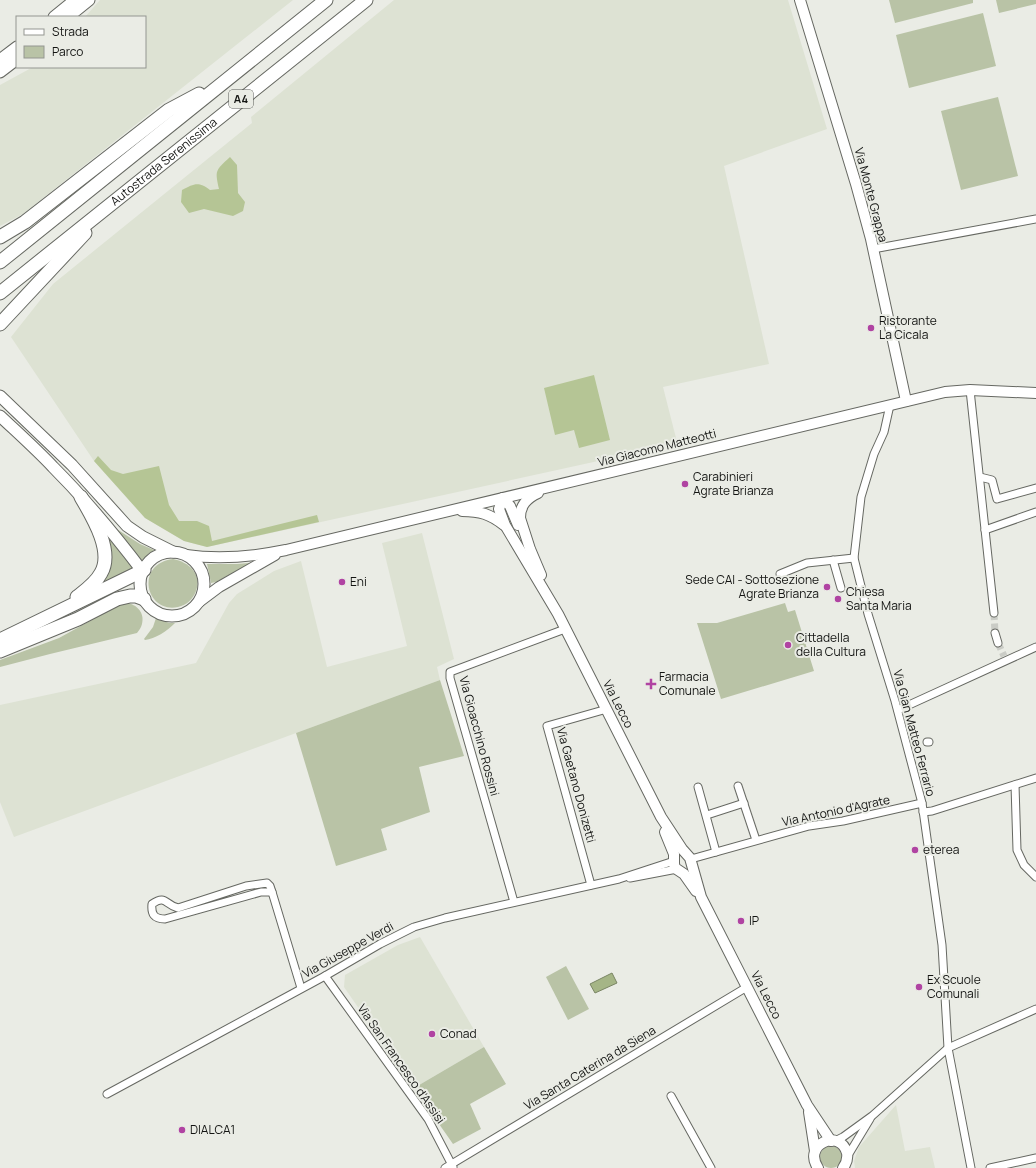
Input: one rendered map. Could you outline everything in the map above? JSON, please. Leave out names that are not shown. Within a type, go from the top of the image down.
[{"type":"highway","name":"Autostrada Serenissima","points":[[0,262],[326,0]]},
{"type":"highway","name":"Autostrada Serenissima","points":[[0,294],[366,0]]},
{"type":"highway","points":[[0,237],[25,222],[169,110],[228,78]]},
{"type":"highway","points":[[0,324],[117,199]]},
{"type":"highway","points":[[56,613],[88,588],[102,572],[104,566],[103,544],[93,518],[81,497]]},
{"type":"highway","points":[[0,640],[143,571]]},
{"type":"highway","points":[[0,651],[60,627],[120,598],[136,596],[144,599]]},
{"type":"main road","points":[[55,16],[75,0]]},
{"type":"main road","points":[[69,16],[89,0]]},
{"type":"main road","points":[[0,60],[16,48]]},
{"type":"main road","points":[[0,72],[16,60]]},
{"type":"main road","points":[[0,396],[58,450],[121,520],[132,530],[148,540],[173,552],[186,555],[197,563],[204,576],[204,589],[199,602],[188,612],[173,616],[164,615],[149,606],[144,599],[140,585],[143,571],[149,562],[158,555],[173,552]]},
{"type":"main road","points":[[0,416],[50,463],[81,497],[143,571]]},
{"type":"street","name":"Via Monte Grappa","points":[[800,0],[854,177],[873,249],[906,401]]},
{"type":"street","points":[[0,56],[16,48]]},
{"type":"street","points":[[873,249],[1036,219]]},
{"type":"street","points":[[970,390],[994,613]]},
{"type":"street","name":"Via Giacomo Matteotti","points":[[186,555],[232,558],[257,556],[286,550],[945,392],[970,390],[1036,393]]},
{"type":"street","name":"Via Gian Matteo Ferrario","points":[[890,405],[884,432],[874,454],[861,497],[854,558],[868,614],[911,747],[922,803],[942,945],[948,1048],[971,1168]]},
{"type":"street","points":[[980,477],[992,480],[997,499],[1036,488]]},
{"type":"street","name":"Via Lecco","points":[[552,486],[528,498],[522,507],[520,518],[530,549],[552,603],[661,817],[689,859],[701,897],[807,1105],[833,1141],[843,1146],[846,1163]]},
{"type":"street","name":"Via Lecco","points":[[530,549],[510,506],[503,498],[499,509],[505,525],[552,603]]},
{"type":"street","name":"Via Lecco","points":[[444,512],[472,511],[482,513],[492,516],[505,525]]},
{"type":"street","points":[[985,530],[1036,512]]},
{"type":"street","name":"Via Giacomo Matteotti","points":[[199,602],[219,587],[286,550]]},
{"type":"street","points":[[780,574],[807,563],[854,558]]},
{"type":"street","points":[[833,560],[841,588]]},
{"type":"street","name":"Via Gioacchino Rossini","points":[[514,902],[450,678],[450,672],[565,629]]},
{"type":"street","points":[[995,633],[998,643]]},
{"type":"street","points":[[898,710],[1006,658],[1036,647]]},
{"type":"street","name":"Via Gaetano Donizetti","points":[[591,885],[547,726],[606,709]]},
{"type":"street","points":[[923,812],[932,811],[1036,778]]},
{"type":"street","points":[[1015,785],[1017,850],[1024,865],[1036,877]]},
{"type":"street","points":[[738,786],[756,840]]},
{"type":"street","points":[[698,788],[716,852]]},
{"type":"street","points":[[706,815],[744,803]]},
{"type":"street","name":"Via Antonio d'Agrate","points":[[689,859],[809,826],[843,821],[922,803]]},
{"type":"street","name":"Via Lecco","points":[[661,817],[666,836],[674,854],[676,865],[701,897]]},
{"type":"street","points":[[680,854],[689,859],[687,870],[676,865],[680,854]]},
{"type":"street","name":"Via Giuseppe Verdi","points":[[107,1094],[325,976],[380,944],[414,927],[445,918],[676,865]]},
{"type":"street","points":[[272,892],[261,892],[165,919],[159,919],[154,916],[152,911],[152,904],[161,900],[166,901],[171,906],[178,908],[246,886],[267,883],[272,892],[301,988]]},
{"type":"street","name":"Via San Francesco d'Assisi","points":[[325,976],[428,1119],[453,1166]]},
{"type":"street","name":"Via Santa Caterina da Siena","points":[[445,1168],[453,1166],[747,987]]},
{"type":"street","points":[[814,1162],[822,1142],[833,1141],[843,1137],[872,1116],[948,1048],[1036,1009]]},
{"type":"street","points":[[671,1096],[711,1168]]},
{"type":"street","name":"Via Lecco","points":[[807,1105],[814,1162]]},
{"type":"street","points":[[846,1163],[872,1116]]},
{"type":"street","points":[[990,1168],[1036,1158]]},
{"type":"shaded area","points":[[100,0],[293,0],[23,214],[0,226],[0,85],[31,68],[146,68],[146,16],[86,16]]},
{"type":"shaded area","points":[[394,0],[788,0],[827,129],[724,166],[769,364],[663,387],[677,442],[662,447],[207,547],[184,541],[145,518],[94,461],[11,337],[53,284],[252,123],[251,117]]},
{"type":"shaded area","points":[[230,157],[237,165],[238,193],[245,202],[243,211],[233,216],[204,209],[189,213],[181,202],[182,190],[196,184],[202,185],[210,190],[219,189],[217,171]]},
{"type":"shaded area","points":[[594,375],[610,440],[579,448],[574,430],[555,435],[544,388]]},
{"type":"shaded area","points":[[98,456],[111,470],[123,474],[159,466],[169,505],[179,521],[197,521],[209,526],[212,541],[317,515],[319,522],[207,547],[184,541],[145,518],[94,461]]},
{"type":"shaded area","points":[[422,533],[454,659],[437,667],[440,680],[14,837],[0,802],[0,705],[196,663],[229,603],[237,594],[274,571],[301,561],[327,667],[407,646],[382,543]]},
{"type":"shaded area","points":[[420,937],[484,1047],[414,1088],[344,987],[345,975],[398,945]]},
{"type":"shaded area","points":[[612,973],[617,983],[595,993],[590,984]]},
{"type":"shaded area","points":[[896,1105],[905,1151],[930,1147],[935,1168],[855,1168],[854,1161],[859,1147]]},
{"type":"green space","points":[[889,0],[973,0],[973,3],[895,23]]},
{"type":"green space","points":[[996,0],[1036,0],[1036,4],[999,13]]},
{"type":"green space","points":[[983,13],[996,66],[909,88],[896,35]]},
{"type":"green space","points":[[998,97],[1018,176],[961,190],[941,111]]},
{"type":"green space","points":[[112,526],[140,544],[154,550],[141,561]]},
{"type":"green space","points":[[108,536],[135,567],[98,588],[103,582],[111,564],[112,557]]},
{"type":"green space","points":[[173,559],[184,563],[193,570],[196,574],[197,585],[193,597],[187,603],[178,607],[167,607],[158,603],[152,596],[149,588],[149,578],[153,570],[161,563]]},
{"type":"green space","points":[[251,563],[216,582],[211,583],[207,564]]},
{"type":"green space","points":[[126,603],[137,607],[141,613],[143,620],[141,628],[137,633],[0,667],[0,660],[59,638],[119,605]]},
{"type":"green space","points":[[785,603],[788,612],[795,610],[814,671],[721,699],[697,623],[717,623]]},
{"type":"green space","points":[[156,618],[169,623],[175,623],[161,634],[145,640],[144,639],[153,627]]},
{"type":"green space","points":[[440,680],[464,756],[419,767],[430,812],[381,829],[387,850],[336,866],[296,733]]},
{"type":"green space","points":[[566,966],[589,1009],[568,1020],[546,977]]},
{"type":"green space","points":[[484,1047],[506,1084],[470,1104],[481,1129],[453,1144],[414,1088]]},
{"type":"green space","points":[[831,1146],[839,1149],[842,1157],[839,1165],[831,1168],[823,1165],[820,1157],[823,1149]]},
{"type":"tunnel","points":[[994,613],[995,633]]},
{"type":"tunnel","points":[[998,643],[1004,656]]},
{"type":"tunnel","points":[[914,746],[927,742]]},
{"type":"place","name":"Ristorante La Cicala","points":[[871,328]]},
{"type":"place","name":"Carabinieri Agrate Brianza","points":[[685,484]]},
{"type":"place","name":"Eni","points":[[342,582]]},
{"type":"place","name":"Sede CAI - Sottosezione Agrate Brianza","points":[[827,587]]},
{"type":"place","name":"Chiesa Santa Maria","points":[[838,599]]},
{"type":"place","name":"Cittadella della Cultura","points":[[788,645]]},
{"type":"place","name":"Farmacia Comunale","points":[[651,684]]},
{"type":"place","name":"eterea","points":[[915,850]]},
{"type":"place","name":"IP","points":[[741,921]]},
{"type":"place","name":"Ex Scuole Comunali","points":[[919,987]]},
{"type":"place","name":"Conad","points":[[432,1034]]},
{"type":"place","name":"DIALCA1","points":[[182,1130]]}]
